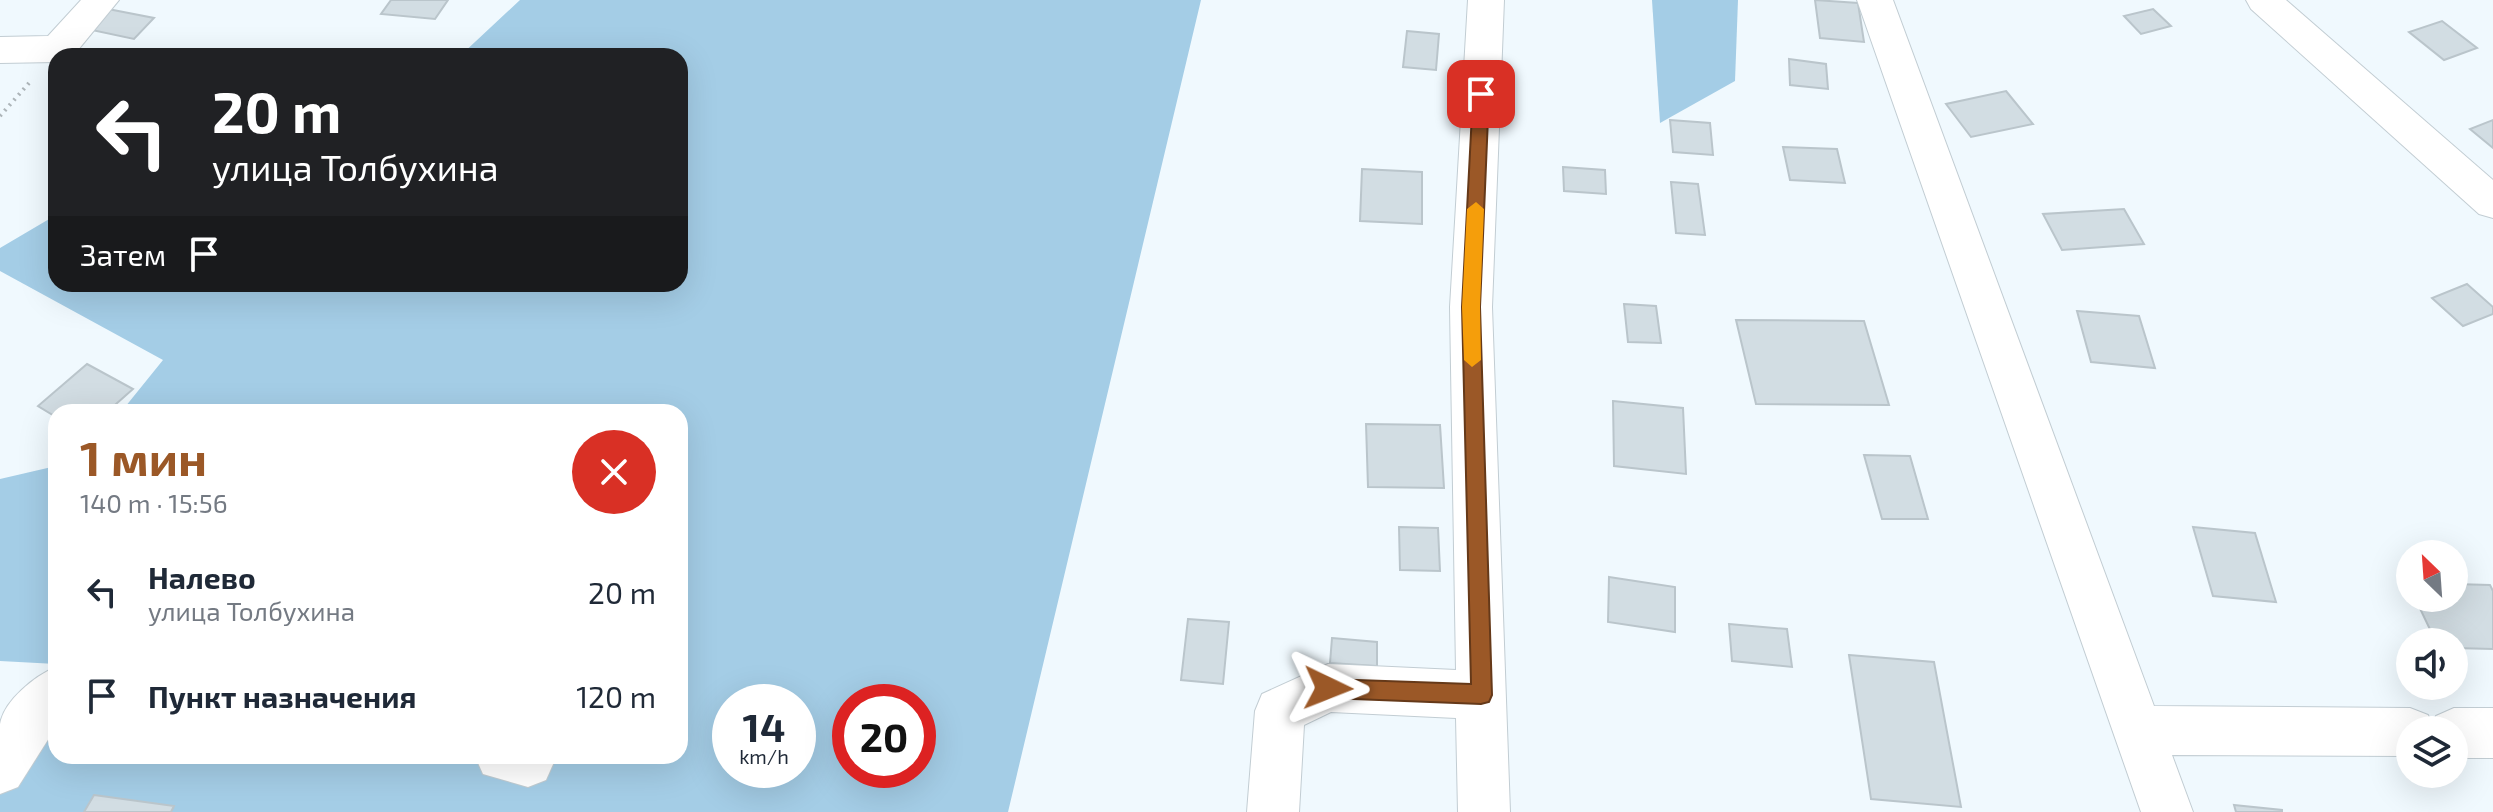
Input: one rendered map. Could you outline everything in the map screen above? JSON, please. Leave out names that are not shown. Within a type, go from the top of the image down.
[{"type":"street","points":[[59,48],[101,0]]},
{"type":"street","points":[[1875,0],[2167,812]]},
{"type":"street","points":[[2264,0],[2493,203]]},
{"type":"street","points":[[1478,1],[1471,307],[1484,812]]},
{"type":"street","points":[[0,50],[48,49]]},
{"type":"street","points":[[1273,812],[1280,711],[1328,688],[1481,695]]},
{"type":"street","points":[[0,769],[30,719],[48,700]]},
{"type":"street","points":[[2140,730],[2396,732]]},
{"type":"street","points":[[2468,733],[2493,733]]},
{"type":"shaded area","points":[[520,0],[1201,0],[1008,812],[0,812],[0,769],[48,702],[48,764],[688,764],[688,404],[127,404],[163,360],[0,271],[0,248],[48,220],[48,292],[688,292],[688,48],[469,48]]},
{"type":"shaded area","points":[[1652,0],[1738,0],[1735,81],[1660,123]]},
{"type":"shaded area","points":[[48,468],[48,664],[0,661],[0,479]]},
{"type":"building","points":[[391,0],[448,0],[435,19],[381,14]]},
{"type":"building","points":[[1815,0],[1858,3],[1864,42],[1820,38]]},
{"type":"building","points":[[108,9],[154,18],[134,39],[87,29]]},
{"type":"building","points":[[2153,9],[2171,26],[2141,34],[2124,16]]},
{"type":"building","points":[[2442,21],[2477,48],[2444,60],[2409,32]]},
{"type":"building","points":[[1407,31],[1439,34],[1436,70],[1403,67]]},
{"type":"building","points":[[1789,59],[1826,64],[1828,89],[1790,85]]},
{"type":"building","points":[[2006,91],[2033,124],[1971,137],[1946,104]]},
{"type":"building","points":[[1670,120],[1710,123],[1713,155],[1673,152]]},
{"type":"building","points":[[2493,120],[2493,148],[2470,129]]},
{"type":"building","points":[[1783,147],[1837,149],[1845,183],[1790,180]]},
{"type":"building","points":[[1563,167],[1605,170],[1606,194],[1564,191]]},
{"type":"building","points":[[1362,169],[1422,172],[1422,224],[1360,221]]},
{"type":"building","points":[[1671,182],[1698,184],[1705,235],[1676,233]]},
{"type":"building","points":[[2124,209],[2144,244],[2062,250],[2043,214]]},
{"type":"building","points":[[2467,284],[2493,307],[2493,314],[2463,326],[2432,298]]},
{"type":"building","points":[[1624,304],[1656,306],[1661,343],[1628,342]]},
{"type":"building","points":[[2077,311],[2139,316],[2155,368],[2091,362]]},
{"type":"building","points":[[1736,320],[1864,321],[1889,405],[1756,404]]},
{"type":"building","points":[[87,364],[133,389],[116,404],[48,404],[48,412],[38,406]]},
{"type":"building","points":[[1613,401],[1683,408],[1686,474],[1614,466]]},
{"type":"building","points":[[1366,424],[1440,425],[1444,488],[1368,487]]},
{"type":"building","points":[[1864,455],[1910,456],[1928,519],[1882,519]]},
{"type":"building","points":[[1399,527],[1438,528],[1440,571],[1400,570]]},
{"type":"building","points":[[2193,527],[2255,533],[2276,602],[2213,596]]},
{"type":"building","points":[[1609,577],[1675,587],[1675,632],[1608,622]]},
{"type":"building","points":[[2468,584],[2490,585],[2493,591],[2493,649],[2468,648],[2468,628],[2429,628],[2422,612],[2468,612]]},
{"type":"building","points":[[1188,619],[1229,622],[1223,684],[1181,680]]},
{"type":"building","points":[[1729,624],[1787,629],[1792,667],[1732,661]]},
{"type":"building","points":[[1332,638],[1377,642],[1377,666],[1330,663]]},
{"type":"building","points":[[1849,655],[1934,662],[1961,807],[1871,799]]},
{"type":"building","points":[[94,795],[174,806],[171,812],[84,812]]},
{"type":"building","points":[[2234,805],[2282,810],[2282,812],[2236,812]]},
{"type":"slow traffic","points":[[1472,360],[1471,307],[1476,209]]},
{"type":"route","points":[[1328,688],[1481,695],[1471,307],[1481,94]]}]
